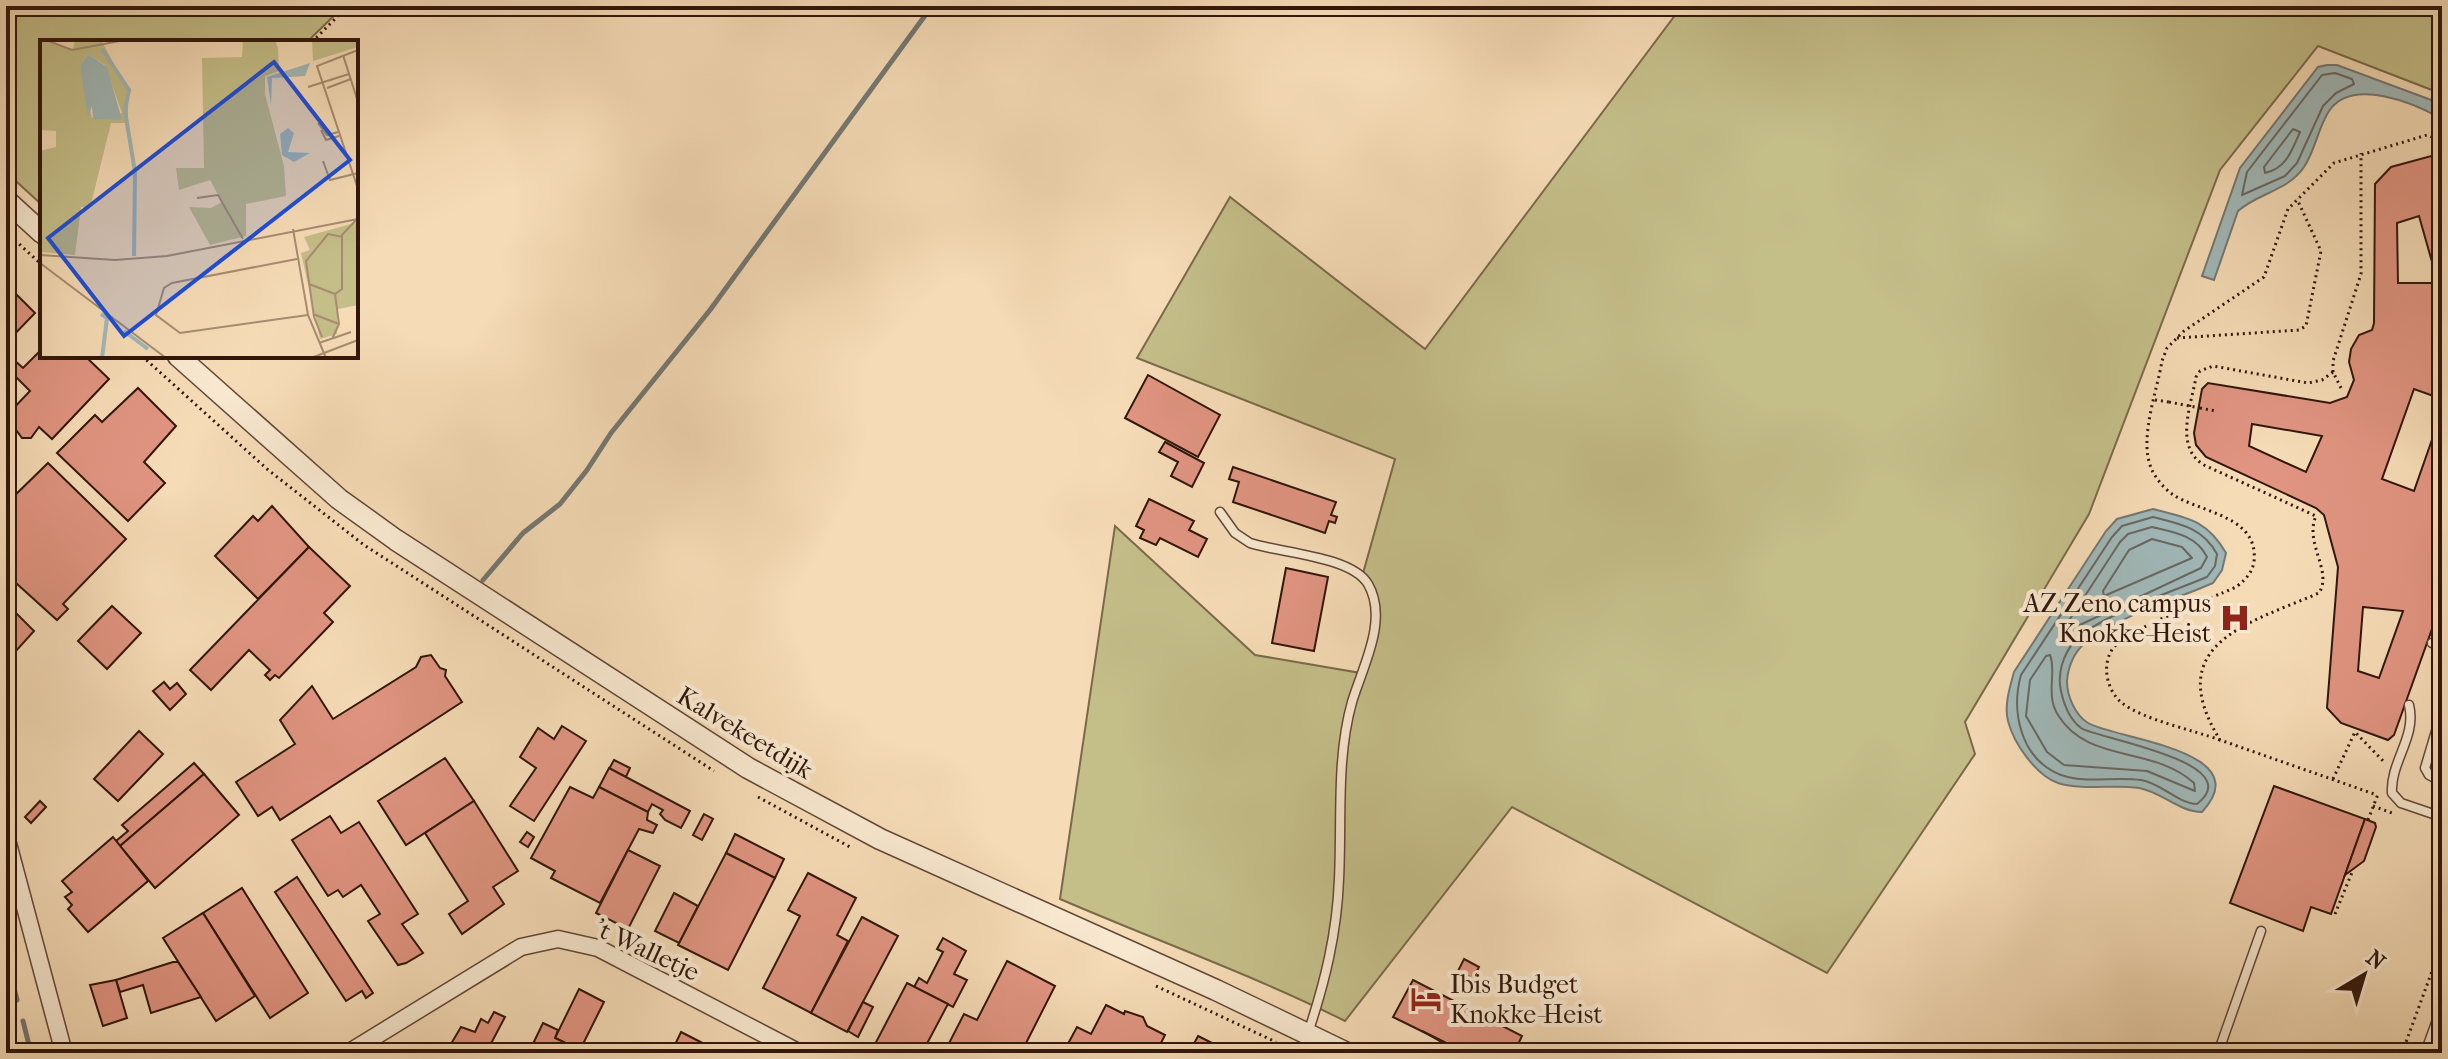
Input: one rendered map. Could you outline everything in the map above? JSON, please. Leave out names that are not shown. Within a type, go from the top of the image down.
[{"type":"street","points":[[6,200],[40,231]]},
{"type":"street","name":"Kalvekeetdijk","points":[[180,358],[361,515],[724,754],[880,839],[1347,1053]]},
{"type":"street","points":[[6,836],[64,1053]]},
{"type":"street","name":"'t Walletje","points":[[348,1053],[521,947],[558,939],[598,948],[800,1053]]},
{"type":"lane","points":[[1220,512],[1235,533],[1250,543],[1352,568],[1369,586],[1373,600],[1372,640],[1346,729],[1334,939],[1326,980],[1308,1034]]},
{"type":"lane","points":[[2432,643],[2442,644]]},
{"type":"lane","points":[[2409,705],[2412,724],[2392,779],[2392,793],[2401,803],[2442,817]]},
{"type":"lane","points":[[2442,711],[2425,768],[2442,782]]},
{"type":"lane","points":[[2218,1053],[2261,931]]},
{"type":"lane","points":[[2425,1053],[2442,1006]]},
{"type":"path","points":[[314,40],[348,6]]},
{"type":"path","points":[[2377,795],[2135,710],[2121,702],[2107,679],[2108,656],[2126,638],[2236,587],[2247,579],[2255,559],[2248,534],[2238,525],[2172,494],[2153,472],[2147,447],[2162,361],[2174,339],[2264,277],[2284,216],[2334,163],[2427,135],[2442,141]]},
{"type":"path","points":[[2220,740],[2208,719],[2200,688],[2205,660],[2213,646],[2238,628],[2319,593],[2323,578],[2310,529],[2316,516],[2204,465],[2190,453],[2186,437],[2196,377],[2206,367],[2213,366],[2308,383],[2322,380],[2333,372],[2361,274],[2361,153]]},
{"type":"path","points":[[2174,339],[2299,330],[2306,326],[2321,251],[2297,199]]},
{"type":"path","points":[[6,232],[40,263]]},
{"type":"path","points":[[2333,372],[2341,388]]},
{"type":"path","points":[[2155,400],[2216,411]]},
{"type":"path","points":[[2333,779],[2355,732],[2385,762],[2382,773]]},
{"type":"path","points":[[2368,820],[2380,784]]},
{"type":"path","points":[[2335,914],[2353,870]]},
{"type":"path","points":[[2402,1053],[2442,944]]},
{"type":"shaded area","points":[[6,6],[344,6],[309,40],[40,40],[40,203],[6,172]]},
{"type":"shaded area","points":[[1682,6],[2442,6],[2442,87],[2437,92],[2318,46],[2220,170],[2089,514],[1965,722],[1975,754],[1827,973],[1512,807],[1345,1021],[1239,973],[1060,899],[1115,526],[1255,655],[1361,673],[1369,647],[1371,602],[1362,577],[1395,459],[1137,358],[1230,197],[1425,349]]},
{"type":"water","points":[[2337,65],[2442,104],[2442,119],[2416,106],[2384,96],[2367,94],[2339,101],[2325,118],[2304,167],[2281,187],[2238,211],[2214,280],[2202,276],[2240,168],[2318,67]]},
{"type":"water","points":[[2153,509],[2196,522],[2212,533],[2226,553],[2222,570],[2213,583],[2130,616],[2085,643],[2072,660],[2067,687],[2076,710],[2088,723],[2177,750],[2199,761],[2212,774],[2215,791],[2202,812],[2186,809],[2139,788],[2078,787],[2058,783],[2034,766],[2021,749],[2007,715],[2014,672],[2106,531],[2117,519]]},
{"type":"building","points":[[2435,155],[2442,157],[2442,399],[2414,389],[2382,479],[2414,491],[2442,411],[2442,601],[2394,735],[2388,740],[2341,723],[2327,708],[2338,567],[2324,515],[2316,508],[2206,457],[2196,445],[2194,433],[2202,389],[2208,383],[2330,403],[2347,397],[2354,380],[2349,362],[2351,349],[2359,335],[2372,330],[2374,323],[2375,184],[2391,167]],"holes":[[[2419,216],[2438,283],[2398,283],[2397,223]],[[2252,424],[2322,436],[2306,472],[2249,446]],[[2363,607],[2403,611],[2379,678],[2358,671]]]},
{"type":"building","points":[[6,284],[35,313],[6,343]]},
{"type":"building","points":[[40,351],[40,358],[87,358],[109,379],[52,439],[39,427],[31,438],[22,438],[6,416],[30,391],[7,368],[14,360],[23,368]]},
{"type":"building","points":[[1148,375],[1220,415],[1198,457],[1125,418]]},
{"type":"building","points":[[138,388],[176,426],[144,462],[165,483],[128,521],[57,453],[95,415],[102,422]]},
{"type":"building","points":[[6,421],[15,430],[6,439]]},
{"type":"building","points":[[1165,442],[1204,463],[1192,487],[1171,476],[1178,462],[1159,452]]},
{"type":"building","points":[[48,463],[126,539],[63,604],[68,609],[57,620],[6,574],[6,504]]},
{"type":"building","points":[[1233,467],[1336,502],[1331,515],[1337,517],[1335,523],[1329,521],[1325,533],[1233,502],[1239,482],[1229,479]]},
{"type":"building","points":[[1149,499],[1194,521],[1189,530],[1207,539],[1198,557],[1160,538],[1156,545],[1140,538],[1144,530],[1136,526]]},
{"type":"building","points":[[272,506],[309,547],[258,599],[215,556],[253,516],[258,521]]},
{"type":"building","points":[[309,547],[350,586],[324,613],[333,622],[279,678],[275,675],[270,680],[265,675],[270,670],[249,650],[211,690],[190,670]]},
{"type":"building","points":[[1286,568],[1328,577],[1314,651],[1272,643]]},
{"type":"building","points":[[6,603],[34,631],[6,662]]},
{"type":"building","points":[[112,606],[141,633],[107,669],[78,641]]},
{"type":"building","points":[[431,655],[440,668],[446,670],[445,676],[462,702],[280,820],[272,807],[258,816],[236,782],[295,744],[280,720],[312,686],[333,719],[416,667],[421,657]]},
{"type":"building","points":[[164,682],[170,689],[177,683],[186,694],[170,710],[153,691]]},
{"type":"building","points":[[562,726],[586,741],[534,821],[510,806],[536,768],[520,757],[538,728],[554,739]]},
{"type":"building","points":[[139,731],[163,754],[118,801],[94,779]]},
{"type":"building","points":[[445,758],[474,801],[406,845],[378,801]]},
{"type":"building","points":[[614,760],[630,768],[626,777],[609,769]]},
{"type":"building","points":[[194,763],[204,774],[120,846],[116,841],[128,831],[122,825]]},
{"type":"building","points":[[609,768],[690,811],[681,828],[665,820],[660,814],[663,810],[652,804],[648,812],[599,787]]},
{"type":"building","points":[[204,774],[239,815],[155,888],[120,846]]},
{"type":"building","points":[[2274,786],[2365,819],[2331,914],[2311,907],[2303,931],[2230,903]]},
{"type":"building","points":[[570,787],[593,798],[599,787],[648,812],[647,820],[657,825],[653,833],[639,829],[600,903],[551,878],[555,871],[531,858]]},
{"type":"building","points":[[40,801],[46,807],[31,823],[25,817]]},
{"type":"building","points":[[474,801],[518,871],[493,887],[504,904],[462,934],[449,914],[468,901],[425,833]]},
{"type":"building","points":[[704,814],[713,819],[702,840],[693,835]]},
{"type":"building","points":[[330,816],[341,833],[359,822],[418,914],[402,924],[423,953],[398,965],[368,921],[380,914],[361,885],[343,897],[338,890],[328,896],[292,840]]},
{"type":"building","points":[[2365,819],[2375,823],[2376,827],[2364,861],[2345,875]]},
{"type":"building","points":[[527,832],[534,837],[528,847],[520,842]]},
{"type":"building","points":[[735,834],[784,859],[775,878],[726,853]]},
{"type":"building","points":[[113,837],[148,881],[88,932],[68,909],[72,905],[65,897],[72,892],[62,881]]},
{"type":"building","points":[[628,850],[660,866],[628,929],[596,913]]},
{"type":"building","points":[[726,853],[775,878],[728,970],[678,945]]},
{"type":"building","points":[[808,873],[856,898],[837,935],[848,941],[811,1013],[763,988],[800,916],[788,910]]},
{"type":"building","points":[[297,877],[373,993],[366,998],[362,991],[346,1001],[275,892]]},
{"type":"building","points":[[242,888],[308,993],[270,1018],[203,913]]},
{"type":"building","points":[[674,893],[698,906],[679,943],[655,931]]},
{"type":"building","points":[[203,913],[255,996],[216,1021],[163,938]]},
{"type":"building","points":[[862,917],[898,936],[847,1032],[811,1013]]},
{"type":"building","points":[[943,938],[966,951],[954,974],[967,980],[953,1007],[914,987],[919,978],[927,983],[943,952],[937,949]]},
{"type":"building","points":[[1464,959],[1479,967],[1473,979],[1458,971]]},
{"type":"building","points":[[1007,961],[1055,986],[1021,1053],[944,1053],[964,1014],[977,1020]]},
{"type":"building","points":[[178,962],[201,997],[151,1013],[143,985],[120,992],[116,980]]},
{"type":"building","points":[[116,980],[127,1018],[103,1026],[90,985]]},
{"type":"building","name":"Ibis Budget Knokke-Heist","points":[[1413,980],[1522,1036],[1514,1053],[1466,1053],[1393,1017]]},
{"type":"building","points":[[907,983],[948,1004],[922,1053],[888,1053],[874,1046]]},
{"type":"building","points":[[579,989],[604,1002],[580,1050],[555,1038]]},
{"type":"building","points":[[863,1002],[873,1007],[858,1037],[848,1031]]},
{"type":"building","points":[[1106,1005],[1124,1014],[1125,1011],[1143,1017],[1147,1026],[1165,1035],[1156,1053],[1063,1053],[1077,1027],[1091,1034]]},
{"type":"building","points":[[494,1012],[505,1017],[486,1053],[425,1053],[440,1045],[448,1049],[461,1027],[475,1032],[481,1019],[488,1023]]},
{"type":"building","points":[[543,1023],[558,1030],[555,1038],[580,1050],[578,1053],[532,1053],[531,1048]]},
{"type":"building","points":[[1422,1031],[1466,1053],[1461,1053]]},
{"type":"building","points":[[681,1032],[722,1053],[671,1053]]},
{"type":"building","points":[[1198,1036],[1232,1053],[1189,1053]]},
{"type":"building","points":[[227,1046],[229,1053],[202,1053]]},
{"type":"waterway","points":[[483,580],[523,533],[560,504],[587,470],[611,433],[710,310],[932,6]]},
{"type":"waterway","points":[[6,958],[17,1000]]},
{"type":"waterway","points":[[23,1021],[31,1053]]},
{"type":"place","name":"AZ Zeno campus Knokke-Heist","points":[[2235,618]]},
{"type":"place","name":"Ibis Budget Knokke-Heist","points":[[1426,999]]}]
